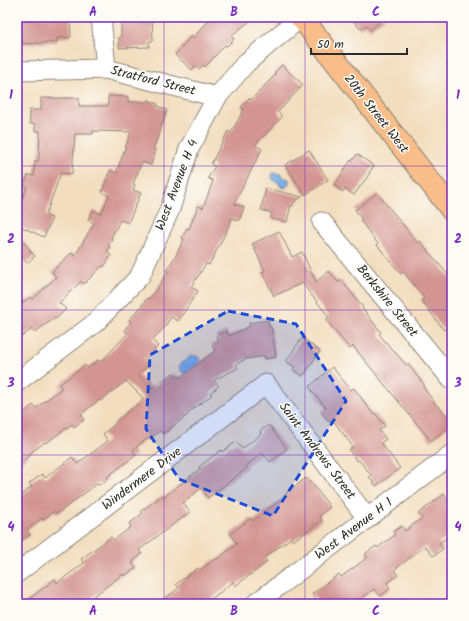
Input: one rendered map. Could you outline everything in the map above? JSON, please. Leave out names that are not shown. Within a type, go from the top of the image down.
[{"type":"main road","name":"20th Street West","points":[[301,17],[452,210]]},
{"type":"street","points":[[101,17],[106,69]]},
{"type":"street","name":"West Avenue H 4","points":[[17,382],[94,323],[140,276],[170,209],[189,149],[217,97],[246,63],[301,17]]},
{"type":"street","name":"Stratford Street","points":[[17,71],[106,69],[217,97]]},
{"type":"street","name":"Berkshire Street","points":[[322,222],[452,380]]},
{"type":"street","name":"Saint Andrews Street","points":[[266,384],[367,518]]},
{"type":"street","name":"Windermere Drive","points":[[17,574],[266,384]]},
{"type":"street","name":"West Avenue H 1","points":[[256,604],[452,454]]},
{"type":"highlighted area","points":[[228,311],[296,324],[346,401],[273,516],[179,479],[146,429],[150,355]]},
{"type":"water","points":[[273,173],[279,173],[284,178],[289,179],[289,184],[285,188],[281,187],[278,182],[273,180]]},
{"type":"water","points":[[191,356],[197,356],[200,359],[190,370],[185,373],[182,372],[179,366]]},
{"type":"building","points":[[17,17],[70,17],[71,37],[57,38],[57,42],[22,44],[22,38],[17,38]]},
{"type":"building","points":[[121,17],[152,17],[153,41],[149,41],[149,47],[119,48],[119,37],[121,37]]},
{"type":"building","points":[[212,17],[255,17],[231,36],[234,39],[227,46],[225,45],[205,67],[203,65],[199,69],[195,66],[192,70],[175,55],[191,36],[193,38]]},
{"type":"building","points":[[351,17],[386,17],[370,30],[366,25],[360,29]]},
{"type":"building","points":[[282,65],[303,85],[278,112],[282,117],[255,145],[262,149],[234,204],[244,207],[239,221],[232,218],[209,265],[206,264],[191,287],[198,291],[178,321],[171,317],[164,328],[152,340],[158,346],[144,360],[149,365],[138,375],[152,388],[173,373],[179,378],[215,351],[212,345],[219,341],[216,336],[226,331],[229,336],[250,326],[249,323],[268,320],[269,327],[271,327],[276,357],[265,359],[265,356],[246,359],[236,364],[238,368],[214,380],[219,386],[210,393],[212,395],[188,413],[189,414],[163,434],[160,431],[133,450],[136,455],[107,477],[108,479],[99,485],[98,483],[57,514],[54,511],[43,520],[42,518],[27,530],[30,535],[17,544],[17,498],[32,487],[29,484],[42,474],[45,478],[72,457],[77,464],[108,441],[103,434],[114,425],[116,421],[144,399],[126,381],[81,414],[84,420],[74,427],[72,424],[46,443],[45,442],[17,465],[17,418],[33,405],[36,408],[62,388],[59,385],[85,365],[87,368],[99,360],[101,362],[128,333],[124,330],[131,322],[129,320],[147,298],[149,299],[168,272],[166,271],[184,239],[182,238],[187,228],[189,229],[198,206],[203,208],[213,181],[208,178],[215,166],[211,164],[228,131],[231,133],[244,109],[241,107],[249,98],[251,100],[276,74],[274,73]]},
{"type":"building","points":[[108,96],[128,97],[128,102],[147,102],[148,100],[167,110],[153,149],[156,150],[151,165],[142,162],[133,184],[135,185],[133,190],[141,193],[128,223],[120,220],[111,238],[112,239],[108,245],[110,246],[107,252],[111,255],[104,267],[102,266],[84,284],[81,281],[59,303],[66,309],[56,319],[55,318],[35,332],[32,329],[17,340],[17,307],[30,297],[32,300],[56,277],[52,272],[71,253],[75,256],[94,223],[88,220],[93,210],[101,214],[109,196],[102,192],[110,170],[116,173],[131,132],[93,131],[93,134],[75,134],[72,174],[61,173],[46,214],[52,218],[44,237],[17,225],[17,212],[27,187],[24,185],[28,175],[34,176],[35,161],[38,161],[39,155],[40,131],[35,131],[35,124],[30,124],[29,110],[41,110],[41,98],[79,98],[79,106],[108,106]]},
{"type":"building","points":[[309,150],[328,180],[305,195],[285,165]]},
{"type":"building","points":[[357,154],[374,166],[354,195],[345,189],[343,192],[334,185],[351,160],[352,161]]},
{"type":"building","points":[[266,188],[302,197],[294,202],[293,206],[291,205],[287,222],[271,219],[272,213],[261,210]]},
{"type":"building","points":[[377,193],[418,243],[420,241],[452,280],[452,323],[444,330],[421,300],[424,298],[404,272],[401,274],[377,245],[378,244],[360,220],[362,219],[355,210]]},
{"type":"building","points":[[279,231],[292,257],[302,252],[316,282],[329,271],[338,282],[341,280],[381,332],[379,334],[406,365],[408,364],[425,386],[423,387],[438,407],[446,415],[448,413],[452,418],[452,424],[431,441],[353,346],[350,349],[326,320],[329,317],[302,283],[274,296],[262,272],[265,271],[252,244]]},
{"type":"building","points":[[17,235],[35,256],[27,263],[17,252]]},
{"type":"building","points":[[302,338],[320,351],[303,376],[293,370],[295,367],[286,361]]},
{"type":"building","points":[[332,367],[351,390],[354,388],[373,414],[375,413],[385,426],[379,430],[386,439],[381,443],[400,468],[376,486],[369,477],[371,475],[359,460],[357,461],[349,450],[353,447],[333,420],[329,422],[321,412],[326,408],[309,387]]},
{"type":"building","points":[[269,425],[287,449],[270,462],[262,453],[246,466],[247,468],[208,498],[201,488],[183,503],[190,512],[139,550],[142,554],[132,563],[136,568],[124,576],[123,574],[83,604],[23,604],[55,579],[57,583],[84,563],[81,559],[111,537],[114,540],[131,527],[129,524],[143,513],[141,511],[163,495],[164,497],[200,469],[199,467],[221,450],[222,452],[236,442],[242,449],[261,434],[260,431]]},
{"type":"building","points":[[306,478],[310,483],[311,482],[330,507],[319,516],[322,520],[293,541],[291,538],[264,558],[267,562],[235,586],[233,582],[205,604],[157,604],[179,588],[176,584],[198,568],[200,570],[215,559],[216,560],[237,544],[230,534],[251,518],[253,521],[287,495],[286,493]]},
{"type":"building","points":[[444,494],[452,504],[452,534],[439,543],[443,549],[433,556],[425,546],[394,570],[398,575],[387,583],[390,589],[380,596],[374,589],[355,604],[320,604],[312,594],[339,574],[341,577],[368,557],[365,554],[376,546],[377,548],[395,535],[393,532],[402,526],[405,531],[422,518],[418,514]]}]
